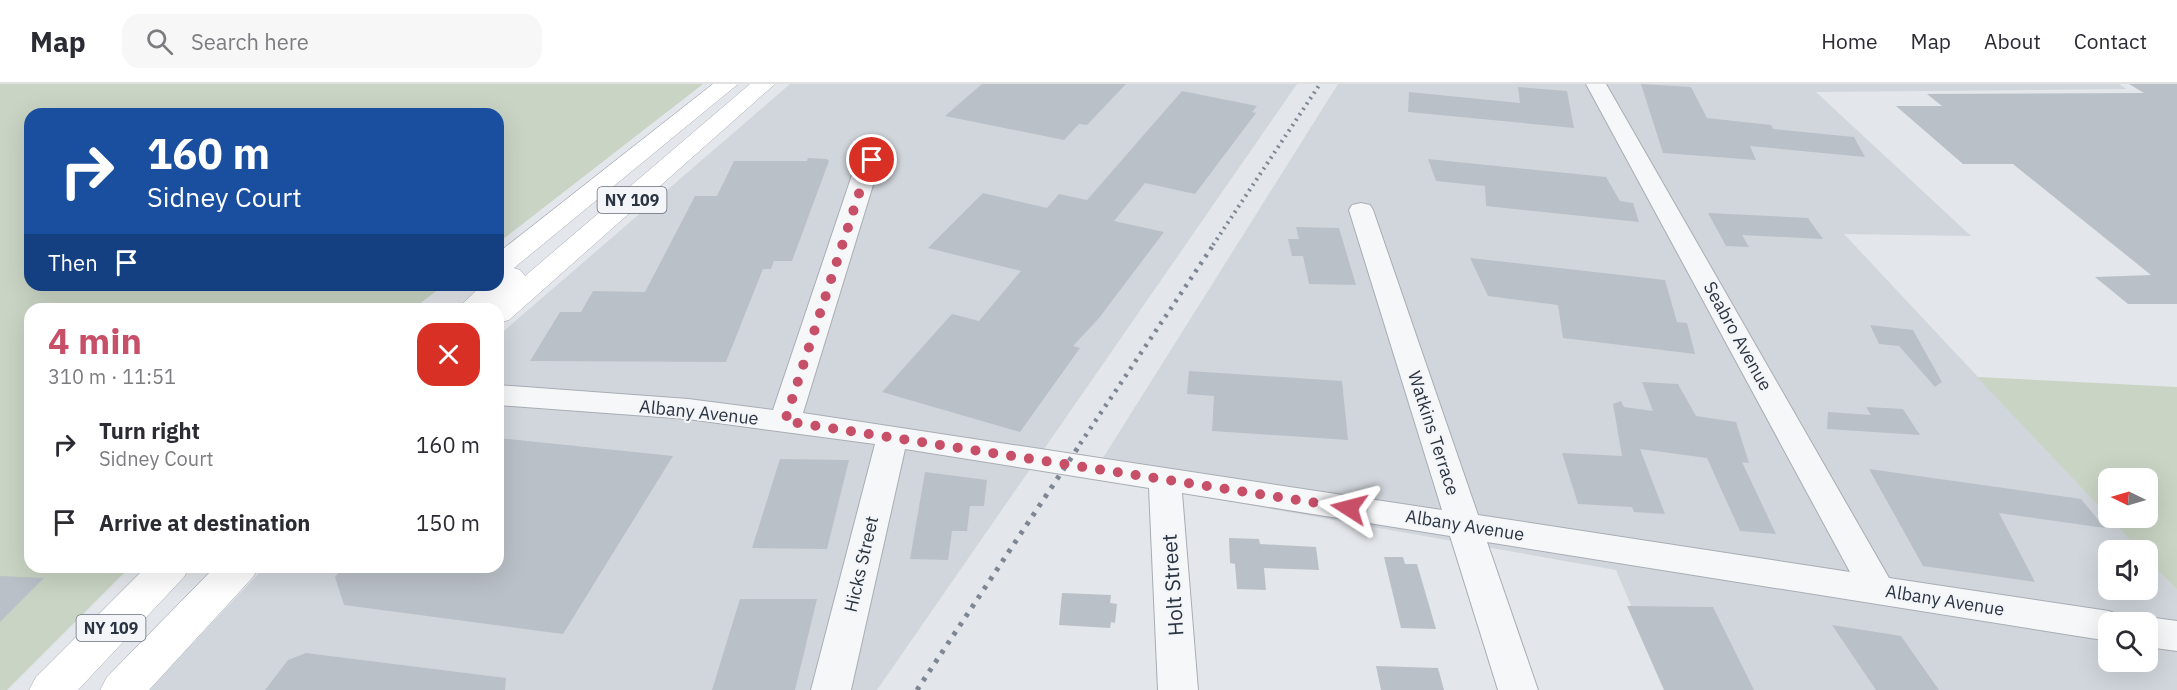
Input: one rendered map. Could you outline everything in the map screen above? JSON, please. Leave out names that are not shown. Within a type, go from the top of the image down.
[{"type":"main road","name":"NY 109","points":[[504,262],[727,84]]},
{"type":"main road","name":"NY 109","points":[[504,309],[764,84]]},
{"type":"main road","points":[[504,281],[579,214],[600,186]]},
{"type":"main road","points":[[454,303],[468,291]]},
{"type":"main road","points":[[479,303],[492,291]]},
{"type":"main road","name":"NY 109","points":[[51,690],[164,573]]},
{"type":"main road","name":"NY 109","points":[[122,690],[232,573]]},
{"type":"street","name":"Seabro Avenue","points":[[1596,84],[1878,590]]},
{"type":"street","points":[[785,421],[866,172],[879,153]]},
{"type":"street","name":"Watkins Terrace","points":[[1361,210],[1518,690]]},
{"type":"street","name":"Albany Avenue","points":[[504,395],[688,409],[785,421],[2098,624]]},
{"type":"street","name":"Hicks Street","points":[[831,690],[885,462],[893,438]]},
{"type":"street","name":"Holt Street","points":[[1165,480],[1178,690]]},
{"type":"street","points":[[2158,633],[2177,636]]},
{"type":"shaded area","points":[[790,84],[1297,84],[877,690],[148,690],[259,573],[504,573],[504,331]]},
{"type":"shaded area","points":[[1338,84],[2119,84],[2126,89],[1816,92],[1971,236],[1844,234],[2098,505],[2098,528],[2119,528],[2131,540],[2098,540],[2098,600],[2158,600],[2158,570],[2177,590],[2177,690],[1667,690],[1616,570],[1091,477]]},
{"type":"green space","points":[[0,84],[703,84],[504,238],[504,108],[24,108],[24,291],[436,291],[421,303],[24,303],[24,573],[124,573],[7,690],[0,690]]},
{"type":"green space","points":[[1977,377],[2177,387],[2177,590],[2158,570],[2158,540],[2131,540],[2119,528],[2158,528],[2158,468],[2098,468],[2098,505]]},
{"type":"building","points":[[982,84],[1126,84],[1087,125],[1079,124],[1064,140],[945,116]]},
{"type":"building","points":[[1641,84],[1691,87],[1707,118],[1771,125],[1773,129],[1854,137],[1865,157],[1750,146],[1756,160],[1663,153]]},
{"type":"building","points":[[2129,84],[2177,84],[2177,304],[2128,304],[2095,277],[2151,275],[2013,164],[1963,164],[1896,106],[1942,106],[1927,94],[2144,93]]},
{"type":"building","points":[[1518,87],[1567,91],[1574,128],[1408,112],[1409,92],[1520,103]]},
{"type":"building","points":[[1182,91],[1257,106],[1252,112],[1256,113],[1195,194],[1145,183],[1114,221],[1164,232],[1099,318],[1073,346],[1080,348],[1020,432],[882,392],[952,314],[979,321],[1021,271],[928,248],[983,193],[1047,208],[1059,194],[1087,200]]},
{"type":"building","points":[[808,158],[829,161],[792,261],[774,261],[771,269],[763,269],[726,362],[530,361],[560,312],[581,312],[593,291],[645,292],[695,196],[717,196],[734,161],[807,161]]},
{"type":"building","points":[[1428,159],[1606,177],[1620,201],[1633,203],[1639,222],[1486,206],[1485,186],[1436,181]]},
{"type":"building","points":[[1708,213],[1808,218],[1823,239],[1742,235],[1749,247],[1726,246]]},
{"type":"building","points":[[1296,227],[1339,228],[1356,285],[1309,284],[1303,256],[1292,256],[1288,239],[1299,239]]},
{"type":"building","points":[[1470,258],[1665,280],[1677,322],[1687,323],[1695,354],[1563,338],[1558,305],[1488,296]]},
{"type":"building","points":[[1870,325],[1913,330],[1942,382],[1935,387],[1899,346],[1879,344]]},
{"type":"building","points":[[1189,371],[1342,381],[1348,440],[1212,431],[1214,396],[1187,394]]},
{"type":"building","points":[[1642,382],[1678,384],[1696,416],[1736,422],[1749,463],[1742,462],[1776,534],[1740,531],[1707,458],[1640,449],[1665,514],[1634,512],[1632,507],[1578,504],[1562,453],[1622,456],[1613,404],[1621,401],[1624,407],[1653,411]]},
{"type":"building","points":[[1866,407],[1903,409],[1920,435],[1827,429],[1828,412],[1871,415]]},
{"type":"building","points":[[504,439],[673,456],[563,634],[344,605],[335,577],[338,573],[504,573]]},
{"type":"building","points":[[780,459],[849,460],[827,549],[752,548]]},
{"type":"building","points":[[1869,469],[2081,499],[2098,520],[2098,527],[1999,513],[2035,582],[1923,566]]},
{"type":"building","points":[[925,472],[987,480],[984,506],[970,506],[967,531],[952,531],[948,560],[910,559]]},
{"type":"building","points":[[1229,538],[1259,539],[1260,544],[1316,547],[1319,570],[1264,568],[1266,590],[1237,589],[1235,564],[1230,563]]},
{"type":"building","points":[[1384,557],[1403,557],[1405,564],[1417,564],[1436,629],[1401,628]]},
{"type":"building","points":[[0,576],[44,578],[0,622]]},
{"type":"building","points":[[1062,593],[1111,595],[1110,603],[1117,604],[1115,623],[1111,622],[1110,628],[1059,625]]},
{"type":"building","points":[[740,599],[817,599],[795,690],[712,690]]},
{"type":"building","points":[[1627,606],[1713,607],[1754,690],[1664,690]]},
{"type":"building","points":[[1832,625],[1901,636],[1939,690],[1876,690]]},
{"type":"building","points":[[306,653],[506,678],[505,690],[265,690],[288,660]]},
{"type":"building","points":[[1376,666],[1438,668],[1444,690],[1381,690]]},
{"type":"railway","points":[[1213,245],[1320,84]]},
{"type":"railway","points":[[1080,444],[1214,244]]},
{"type":"railway","points":[[917,690],[1081,443]]},
{"type":"route","points":[[872,160],[829,283],[785,421],[1349,508]]}]
